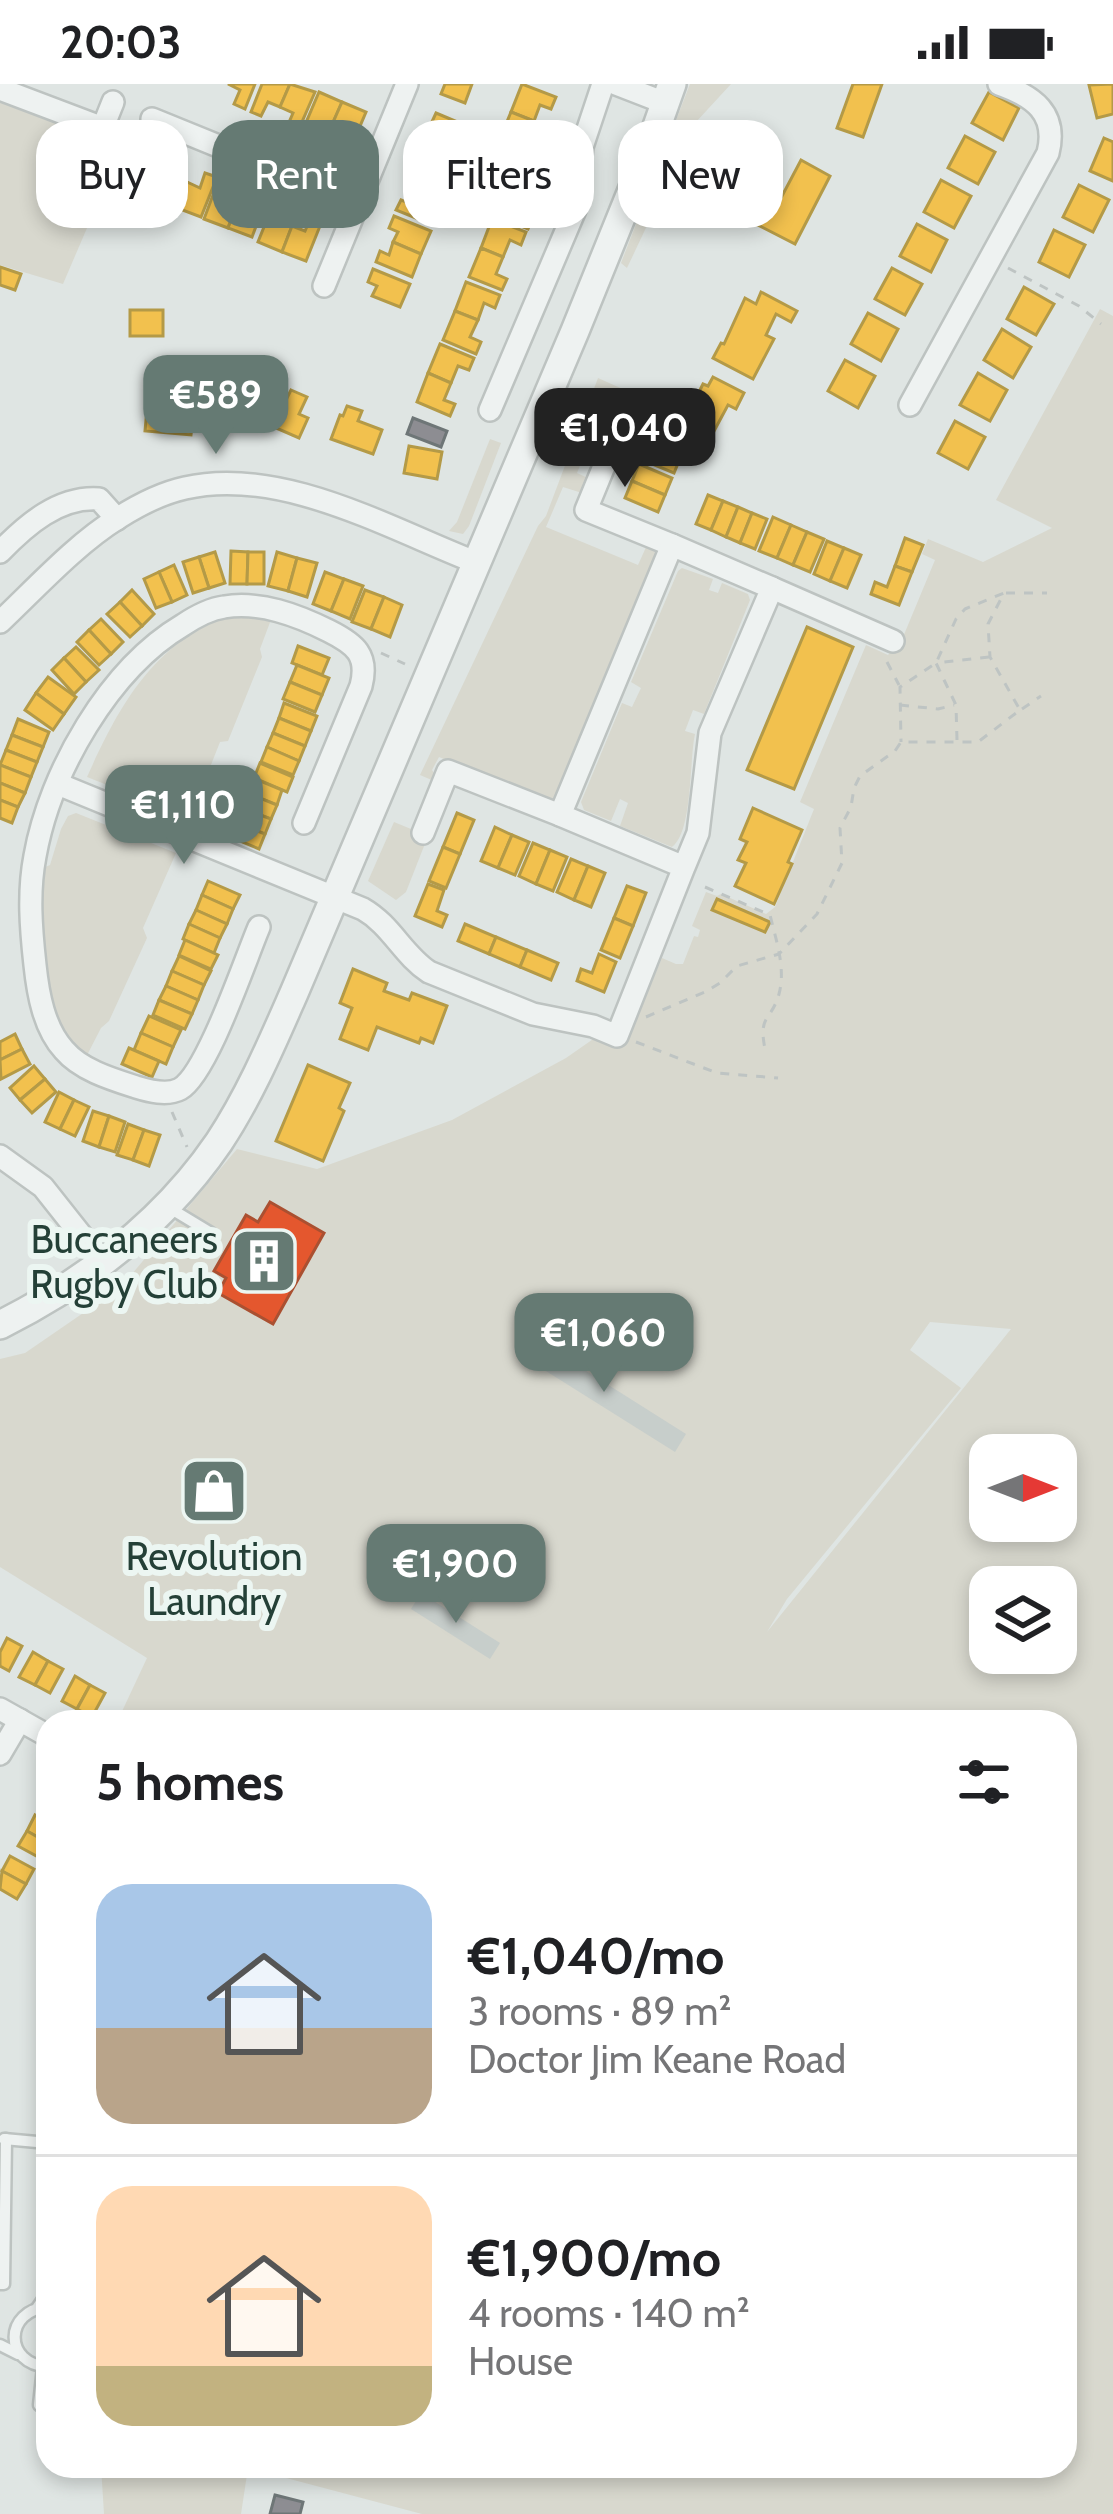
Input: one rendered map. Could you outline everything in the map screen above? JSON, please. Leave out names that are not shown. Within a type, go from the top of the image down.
[{"type":"street","points":[[379,151],[406,84]]},
{"type":"street","points":[[490,410],[575,210],[582,146],[603,84]]},
{"type":"street","points":[[0,1324],[104,1264],[167,1206],[218,1144],[249,1090],[582,314],[669,93],[616,84]]},
{"type":"street","points":[[910,405],[1051,142],[1049,122],[1036,103],[999,84]]},
{"type":"street","points":[[0,89],[82,120]]},
{"type":"street","points":[[106,120],[113,102]]},
{"type":"street","points":[[152,119],[212,143]]},
{"type":"street","points":[[324,286],[348,228]]},
{"type":"street","points":[[625,415],[576,506],[772,588],[885,647]]},
{"type":"street","points":[[0,622],[117,519],[180,489],[259,486],[296,492],[475,562]]},
{"type":"street","points":[[0,552],[38,518],[64,503],[99,500],[117,519]]},
{"type":"street","points":[[560,815],[672,545]]},
{"type":"street","points":[[58,784],[363,909],[429,972],[533,1014],[620,1028],[698,833],[710,733],[772,588]]},
{"type":"street","points":[[259,927],[188,1083],[174,1092],[148,1091],[89,1069],[65,1052],[46,1017],[35,970],[31,883],[38,843],[58,784],[80,738],[140,656],[206,612],[256,606],[327,630],[361,653],[364,663],[361,686],[304,823]]},
{"type":"street","points":[[423,833],[448,771],[684,867]]},
{"type":"street","points":[[0,1156],[44,1187],[104,1264]]},
{"type":"street","points":[[0,1754],[10,1714],[36,1729]]},
{"type":"lane","points":[[167,1206],[212,1233]]},
{"type":"lane","points":[[0,2284],[4,2284],[3,2139],[36,2142]]},
{"type":"lane","points":[[0,2331],[36,2311]]},
{"type":"lane","points":[[21,2319],[15,2337],[21,2356]]},
{"type":"lane","points":[[0,2344],[36,2365]]},
{"type":"path","points":[[990,259],[1078,306],[1101,324]]},
{"type":"path","points":[[1004,593],[988,623],[990,657],[1020,710]]},
{"type":"path","points":[[957,743],[956,705],[936,663],[956,619],[965,609],[1004,593],[1047,593]]},
{"type":"path","points":[[620,1028],[705,992],[737,966],[779,954],[817,914],[842,863],[840,828],[854,788],[860,776],[901,742],[900,686],[885,647]]},
{"type":"path","points":[[361,653],[380,652],[429,673]]},
{"type":"path","points":[[900,686],[936,663],[990,657]]},
{"type":"path","points":[[901,742],[977,742],[1041,696]]},
{"type":"path","points":[[900,705],[938,709],[956,705]]},
{"type":"path","points":[[705,886],[770,915],[779,954],[779,994],[761,1029],[765,1049]]},
{"type":"path","points":[[620,1028],[717,1072],[778,1078]]},
{"type":"path","points":[[174,1092],[171,1111],[198,1170]]},
{"type":"shaded area","points":[[690,84],[731,84],[698,120],[676,120]]},
{"type":"shaded area","points":[[0,99],[52,120],[36,120],[36,228],[87,228],[63,284],[0,265]]},
{"type":"shaded area","points":[[634,228],[646,228],[627,268],[621,263]]},
{"type":"shaded area","points":[[1100,309],[1113,316],[1113,2514],[422,2514],[286,2478],[1077,2478],[1077,1710],[123,1710],[147,1658],[0,1567],[0,1359],[25,1353],[121,1287],[237,1149],[317,1169],[452,1120],[566,1058],[642,1005],[662,958],[683,964],[694,936],[698,937],[700,930],[692,926],[706,892],[766,914],[775,907],[814,809],[800,802],[866,645],[888,655],[903,637],[935,560],[922,554],[928,539],[983,562],[1052,528],[996,500]],"holes":[[[930,1322],[1011,1329],[767,1632],[787,1599],[961,1388],[910,1350]]]},
{"type":"shaded area","points":[[598,378],[654,403],[649,417],[620,406],[602,451],[588,446],[577,473],[590,479],[582,493],[563,487],[546,527],[638,565],[647,545],[657,556],[558,795],[542,800],[439,757],[432,770],[434,781],[420,775],[546,516]]},
{"type":"shaded area","points":[[490,439],[501,443],[469,526],[463,534],[449,531],[457,522]]},
{"type":"shaded area","points":[[682,568],[713,579],[709,590],[718,593],[722,583],[748,594],[750,600],[704,714],[693,710],[685,731],[695,734],[689,795],[684,827],[672,847],[620,826],[628,803],[620,799],[611,821],[584,810],[581,802],[622,703],[632,707],[641,688],[631,682]]},
{"type":"shaded area","points":[[232,615],[272,617],[260,649],[262,657],[228,741],[220,742],[190,818],[87,777],[112,725],[142,679],[181,641]]},
{"type":"shaded area","points":[[76,813],[176,853],[143,928],[147,938],[109,1021],[84,1061],[49,993],[40,920],[43,868],[50,865],[68,816]]},
{"type":"shaded area","points":[[394,822],[428,836],[406,892],[396,900],[368,881]]},
{"type":"shaded area","points":[[102,2478],[246,2478],[241,2514],[104,2514]]},
{"type":"building: Homes","points":[[228,84],[255,84],[245,109],[234,104],[240,90]]},
{"type":"building: Homes","points":[[262,84],[290,84],[280,107],[268,102],[261,116],[251,112]]},
{"type":"building: Homes","points":[[290,84],[315,92],[303,120],[290,120],[293,113],[280,107]]},
{"type":"building: Homes","points":[[445,84],[472,84],[465,103],[441,94]]},
{"type":"building: Homes","points":[[522,84],[556,97],[551,109],[540,105],[534,120],[511,112]]},
{"type":"building: Homes","points":[[853,84],[882,84],[863,137],[837,128]]},
{"type":"building: Homes","points":[[1113,84],[1113,114],[1097,118],[1089,85]]},
{"type":"building: Homes","points":[[319,92],[342,102],[334,120],[307,120]]},
{"type":"building: Homes","points":[[989,92],[1019,108],[1003,140],[972,123]]},
{"type":"building: Homes","points":[[342,102],[366,112],[363,120],[334,120]]},
{"type":"building: Homes","points":[[511,112],[531,120],[508,120]]},
{"type":"building: Homes","points":[[965,136],[995,152],[978,184],[948,168]]},
{"type":"building: Homes","points":[[1104,138],[1113,142],[1113,181],[1090,171]]},
{"type":"building: Homes","points":[[801,160],[830,176],[795,244],[764,228],[783,228],[783,194]]},
{"type":"building: Homes","points":[[205,173],[212,175],[212,190],[201,217],[188,212],[188,182],[200,188]]},
{"type":"building: Homes","points":[[941,180],[971,196],[954,228],[924,212]]},
{"type":"building: Homes","points":[[1079,185],[1109,200],[1093,232],[1063,217]]},
{"type":"building: Homes","points":[[212,198],[212,222],[204,219]]},
{"type":"building: Homes","points":[[394,216],[403,220],[403,228],[431,231],[421,254],[393,242],[398,232],[389,228]]},
{"type":"building: Homes","points":[[917,224],[947,240],[931,272],[900,256]]},
{"type":"building: Homes","points":[[228,228],[255,228],[252,237]]},
{"type":"building: Homes","points":[[264,228],[291,228],[282,252],[258,242]]},
{"type":"building: Homes","points":[[291,228],[319,228],[306,261],[282,252]]},
{"type":"building: Homes","points":[[489,228],[526,232],[521,245],[510,240],[503,257],[481,248]]},
{"type":"building: Homes","points":[[1054,230],[1085,245],[1069,277],[1039,262]]},
{"type":"building: Homes","points":[[393,242],[421,254],[412,277],[376,262],[380,251],[389,255]]},
{"type":"building: Homes","points":[[481,248],[503,257],[496,274],[507,279],[502,290],[469,277]]},
{"type":"building: Homes","points":[[0,267],[21,274],[15,290],[0,285]]},
{"type":"building: Homes","points":[[892,268],[922,284],[905,315],[875,299]]},
{"type":"building: Homes","points":[[373,269],[410,284],[400,307],[372,296],[377,286],[368,282]]},
{"type":"building: Homes","points":[[466,282],[500,295],[495,308],[484,303],[478,320],[455,311]]},
{"type":"building: Homes","points":[[1024,287],[1054,304],[1036,335],[1007,319]]},
{"type":"building: Homes","points":[[761,292],[797,311],[791,322],[776,314],[766,335],[774,339],[753,379],[713,358],[745,298],[756,304]]},
{"type":"building: Homes","points":[[130,310],[163,310],[163,336],[130,336]]},
{"type":"building: Homes","points":[[455,311],[478,320],[470,337],[481,342],[476,354],[443,340]]},
{"type":"building: Homes","points":[[868,313],[898,329],[881,361],[851,344]]},
{"type":"building: Homes","points":[[1002,329],[1031,347],[1013,378],[984,360]]},
{"type":"building: Homes","points":[[440,344],[474,358],[469,370],[458,366],[451,383],[428,373]]},
{"type":"building: Homes","points":[[845,360],[875,376],[858,408],[828,391]]},
{"type":"building: Homes","points":[[428,373],[451,383],[444,400],[455,404],[450,416],[417,402]]},
{"type":"building: Homes","points":[[978,373],[1007,390],[990,421],[960,405]]},
{"type":"building: Homes","points":[[713,377],[744,393],[736,409],[728,405],[713,433],[690,422],[703,384],[708,386]]},
{"type":"building: Homes","points":[[291,390],[307,397],[299,414],[308,418],[299,438],[260,421],[270,400],[283,406]]},
{"type":"building: Homes","points":[[171,404],[194,406],[191,435],[145,431],[147,409],[170,412]]},
{"type":"building: Homes","points":[[347,406],[362,411],[358,421],[382,430],[373,454],[331,439]]},
{"type":"building: Homes","points":[[955,421],[985,437],[968,469],[938,453]]},
{"type":"building: Homes","points":[[655,425],[688,439],[681,456],[648,442]]},
{"type":"building: Homes","points":[[648,442],[681,456],[674,473],[640,459]]},
{"type":"building: Homes","points":[[409,446],[442,452],[437,479],[404,473]]},
{"type":"building: Homes","points":[[639,464],[672,478],[665,495],[632,481]]},
{"type":"building: Homes","points":[[632,481],[665,495],[658,512],[625,498]]},
{"type":"building: Homes","points":[[708,495],[723,501],[711,530],[696,524]]},
{"type":"building: Homes","points":[[723,501],[738,507],[726,537],[711,530]]},
{"type":"building: Homes","points":[[738,507],[752,513],[740,543],[726,537]]},
{"type":"building: Homes","points":[[752,513],[767,519],[755,549],[740,543]]},
{"type":"building: Homes","points":[[773,517],[791,525],[777,558],[759,551]]},
{"type":"building: Homes","points":[[791,525],[807,532],[793,565],[777,558]]},
{"type":"building: Homes","points":[[807,532],[824,539],[810,572],[793,565]]},
{"type":"building: Homes","points":[[905,538],[923,545],[912,572],[895,566]]},
{"type":"building: Homes","points":[[827,541],[844,548],[830,581],[814,574]]},
{"type":"building: Homes","points":[[844,548],[861,555],[847,588],[830,581]]},
{"type":"building: Homes","points":[[231,551],[248,552],[247,584],[230,584]]},
{"type":"building: Homes","points":[[215,552],[225,583],[209,588],[199,557]]},
{"type":"building: Homes","points":[[248,552],[264,552],[264,584],[247,584]]},
{"type":"building: Homes","points":[[277,552],[297,558],[288,591],[268,586]]},
{"type":"building: Homes","points":[[199,557],[209,588],[193,593],[183,562]]},
{"type":"building: Homes","points":[[297,558],[317,563],[307,597],[288,591]]},
{"type":"building: Homes","points":[[174,565],[187,595],[172,602],[159,572]]},
{"type":"building: Homes","points":[[895,566],[912,572],[899,605],[871,594],[875,582],[887,587]]},
{"type":"building: Homes","points":[[159,572],[172,602],[156,608],[144,579]]},
{"type":"building: Homes","points":[[325,572],[344,579],[331,611],[313,604]]},
{"type":"building: Homes","points":[[344,579],[363,586],[350,619],[331,611]]},
{"type":"building: Homes","points":[[132,590],[154,614],[142,626],[120,602]]},
{"type":"building: Homes","points":[[365,590],[384,597],[371,629],[352,622]]},
{"type":"building: Homes","points":[[384,597],[402,605],[390,637],[371,629]]},
{"type":"building: Homes","points":[[120,602],[142,626],[130,637],[107,614]]},
{"type":"building: Homes","points":[[101,619],[123,642],[111,654],[89,630]]},
{"type":"building: Homes","points":[[807,627],[853,647],[794,789],[747,770]]},
{"type":"building: Homes","points":[[89,630],[111,654],[99,665],[77,642]]},
{"type":"building: Homes","points":[[298,646],[329,658],[322,675],[292,663]]},
{"type":"building: Homes","points":[[76,647],[99,670],[86,682],[64,658]]},
{"type":"building: Homes","points":[[64,658],[86,682],[74,694],[52,670]]},
{"type":"building: Homes","points":[[297,665],[329,678],[322,695],[290,682]]},
{"type":"building: Homes","points":[[48,677],[76,697],[64,714],[36,693]]},
{"type":"building: Homes","points":[[290,682],[322,695],[315,712],[283,699]]},
{"type":"building: Homes","points":[[36,693],[64,714],[53,730],[25,710]]},
{"type":"building: Homes","points":[[284,703],[317,716],[311,731],[279,718]]},
{"type":"building: Homes","points":[[279,718],[311,731],[305,746],[273,733]]},
{"type":"building: Homes","points":[[18,719],[49,732],[43,747],[12,735]]},
{"type":"building: Homes","points":[[273,733],[305,746],[299,761],[267,747]]},
{"type":"building: Homes","points":[[12,735],[43,747],[37,762],[6,750]]},
{"type":"building: Homes","points":[[267,747],[299,761],[293,775],[261,762]]},
{"type":"building: Homes","points":[[6,750],[37,762],[31,777],[0,765]]},
{"type":"building: Homes","points":[[260,763],[293,777],[287,792],[254,778]]},
{"type":"building: Homes","points":[[0,765],[31,777],[25,793],[0,783]]},
{"type":"building: Homes","points":[[251,777],[282,790],[277,805],[245,792]]},
{"type":"building: Homes","points":[[0,783],[25,793],[18,807],[0,800]]},
{"type":"building: Homes","points":[[245,792],[277,805],[271,819],[239,807]]},
{"type":"building: Homes","points":[[0,800],[18,807],[12,823],[0,818]]},
{"type":"building: Homes","points":[[239,807],[271,819],[265,834],[233,821]]},
{"type":"building: Homes","points":[[753,808],[802,830],[774,904],[735,886],[746,863],[738,860],[747,842],[740,839]]},
{"type":"building: Homes","points":[[457,813],[474,820],[460,854],[443,847]]},
{"type":"building: Homes","points":[[233,821],[265,834],[259,849],[228,836]]},
{"type":"building: Homes","points":[[495,827],[512,835],[498,868],[481,861]]},
{"type":"building: Homes","points":[[512,835],[529,842],[515,875],[498,868]]},
{"type":"building: Homes","points":[[533,843],[550,850],[536,884],[519,876]]},
{"type":"building: Homes","points":[[443,847],[460,854],[446,888],[429,881]]},
{"type":"building: Homes","points":[[550,850],[567,857],[553,891],[536,884]]},
{"type":"building: Homes","points":[[571,859],[588,866],[574,900],[557,892]]},
{"type":"building: Homes","points":[[588,866],[605,873],[591,907],[574,900]]},
{"type":"building: Homes","points":[[208,881],[240,895],[233,909],[202,895]]},
{"type":"building: Homes","points":[[428,884],[444,890],[437,911],[447,915],[442,927],[415,916]]},
{"type":"building: Homes","points":[[627,886],[646,893],[633,926],[614,918]]},
{"type":"building: Homes","points":[[202,895],[233,909],[227,924],[196,910]]},
{"type":"building: Homes","points":[[717,899],[770,922],[765,932],[712,910]]},
{"type":"building: Homes","points":[[196,910],[227,924],[220,938],[189,924]]},
{"type":"building: Homes","points":[[614,918],[633,926],[620,958],[601,950]]},
{"type":"building: Homes","points":[[189,924],[220,938],[214,953],[183,939]]},
{"type":"building: Homes","points":[[465,924],[496,937],[489,954],[458,941]]},
{"type":"building: Homes","points":[[496,937],[527,950],[520,967],[489,954]]},
{"type":"building: Homes","points":[[185,940],[218,955],[211,969],[179,955]]},
{"type":"building: Homes","points":[[527,950],[558,963],[551,980],[520,967]]},
{"type":"building: Homes","points":[[599,954],[616,962],[604,992],[577,981],[581,969],[592,973]]},
{"type":"building: Homes","points":[[179,956],[211,971],[204,985],[172,971]]},
{"type":"building: Homes","points":[[353,969],[387,983],[384,991],[409,1000],[412,993],[447,1006],[433,1043],[421,1038],[419,1043],[377,1027],[368,1050],[340,1039],[352,1008],[340,1003]]},
{"type":"building: Homes","points":[[172,971],[204,985],[198,1000],[166,986]]},
{"type":"building: Homes","points":[[166,986],[198,1000],[192,1014],[159,1000]]},
{"type":"building: Homes","points":[[159,1000],[192,1014],[185,1029],[153,1015]]},
{"type":"building: Homes","points":[[149,1016],[181,1030],[173,1047],[141,1033]]},
{"type":"building: Homes","points":[[141,1033],[173,1047],[166,1064],[134,1050]]},
{"type":"building: Homes","points":[[15,1034],[22,1049],[0,1060],[0,1042]]},
{"type":"building: Homes","points":[[129,1048],[159,1061],[152,1077],[122,1064]]},
{"type":"building: Homes","points":[[22,1049],[30,1064],[1,1079],[0,1060]]},
{"type":"building: Homes","points":[[308,1065],[350,1083],[323,1161],[276,1141]]},
{"type":"building: Homes","points":[[34,1066],[45,1079],[20,1100],[10,1088]]},
{"type":"building: Homes","points":[[45,1079],[56,1092],[32,1113],[20,1100]]},
{"type":"building: Homes","points":[[59,1092],[74,1100],[60,1129],[45,1122]]},
{"type":"building: Homes","points":[[74,1100],[89,1107],[75,1136],[60,1129]]},
{"type":"building: Homes","points":[[93,1111],[109,1116],[99,1147],[83,1141]]},
{"type":"building: Homes","points":[[109,1116],[125,1122],[115,1152],[99,1147]]},
{"type":"building: Homes","points":[[128,1124],[144,1130],[133,1160],[117,1155]]},
{"type":"building: Homes","points":[[144,1130],[160,1135],[149,1166],[133,1160]]},
{"type":"building: Homes","points":[[7,1638],[22,1646],[9,1671],[0,1666]]},
{"type":"building: Homes","points":[[33,1652],[48,1661],[35,1685],[19,1677]]},
{"type":"building: Homes","points":[[48,1661],[63,1669],[50,1693],[35,1685]]},
{"type":"building: Homes","points":[[75,1676],[90,1685],[77,1709],[62,1701]]},
{"type":"building: Homes","points":[[90,1685],[105,1693],[96,1710],[77,1709]]},
{"type":"building: Homes","points":[[35,1815],[36,1836],[27,1831]]},
{"type":"building: Homes","points":[[27,1831],[36,1836],[36,1856],[18,1846]]},
{"type":"building: Homes","points":[[10,1856],[34,1869],[26,1884],[2,1871]]},
{"type":"building: Homes","points":[[2,1871],[26,1884],[17,1899],[0,1889]]},
{"type":"building: Shops","name":"Buccaneers Rugby Club","points":[[270,1202],[324,1233],[273,1324],[218,1293],[226,1278],[214,1271],[246,1215],[258,1222]]},
{"type":"building: Industry","points":[[413,418],[447,431],[441,447],[407,434]]},
{"type":"building: Industry","points":[[275,2495],[303,2502],[300,2514],[270,2514]]},
{"type":"building: Other","points":[[534,1338],[686,1434],[675,1452],[522,1356]]},
{"type":"building: Other","points":[[421,1593],[500,1643],[490,1659],[411,1609]]},
{"type":"place","name":"Buccaneers Rugby Club","points":[[264,1261]]},
{"type":"place","name":"Revolution Laundry","points":[[214,1491]]}]
